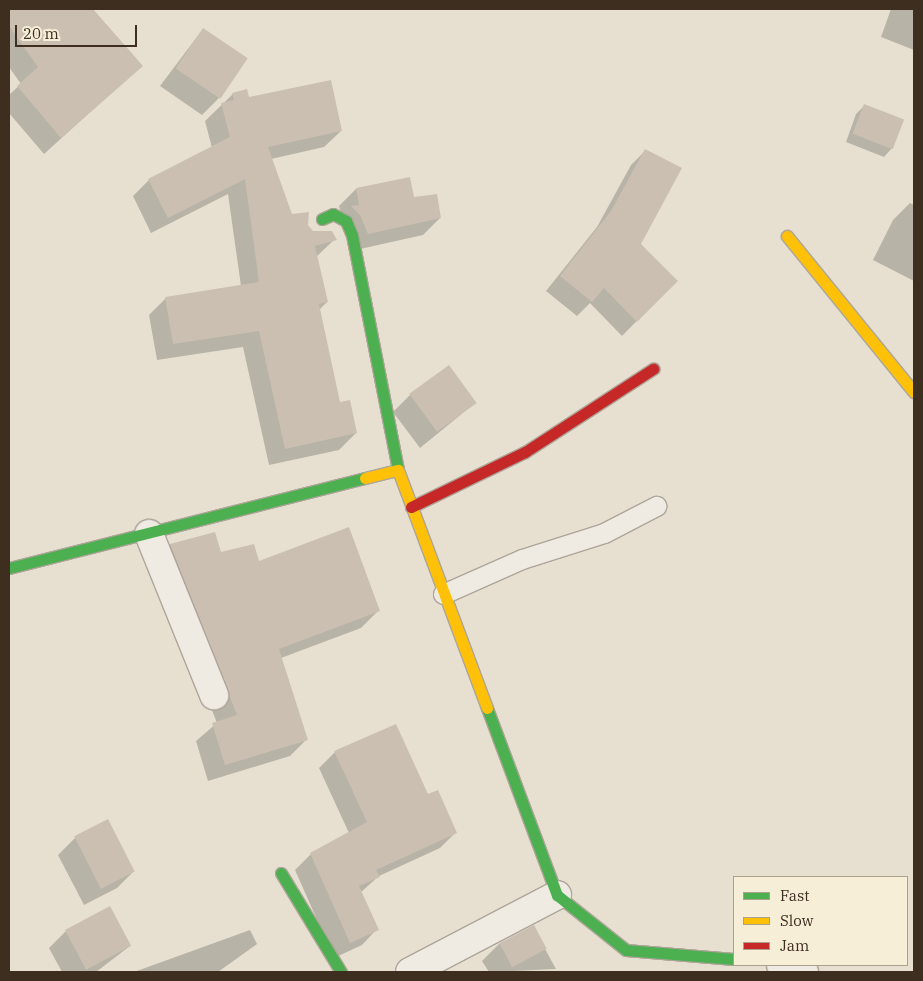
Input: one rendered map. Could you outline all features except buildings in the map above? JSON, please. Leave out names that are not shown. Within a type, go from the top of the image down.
[{"type":"street","points":[[322,219],[333,214],[346,221],[352,235],[398,470],[557,895],[626,950],[733,960]]},
{"type":"street","points":[[787,236],[914,392]]},
{"type":"street","points":[[412,507],[525,452],[654,369]]},
{"type":"street","points":[[9,568],[398,470]]},
{"type":"street","points":[[149,534],[214,695]]},
{"type":"street","points":[[281,874],[341,972]]},
{"type":"street","points":[[410,972],[557,895]]},
{"type":"street","points":[[784,966],[804,972]]},
{"type":"lane","points":[[443,594],[522,559],[604,533],[656,506]]},
{"type":"traffic: fast","points":[[322,219],[333,214],[346,221],[352,235],[398,470]]},
{"type":"traffic: fast","points":[[9,568],[365,478]]},
{"type":"traffic: fast","points":[[487,708],[557,895],[626,950],[733,959]]},
{"type":"traffic: fast","points":[[281,873],[341,972]]},
{"type":"traffic: slow","points":[[787,236],[914,392]]},
{"type":"traffic: slow","points":[[365,478],[398,470],[487,708]]},
{"type":"traffic: jam","points":[[411,507],[525,452],[653,369]]}]
